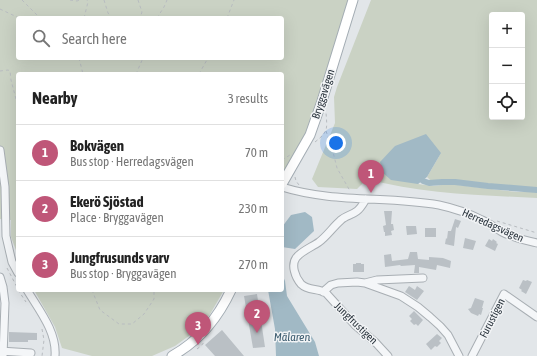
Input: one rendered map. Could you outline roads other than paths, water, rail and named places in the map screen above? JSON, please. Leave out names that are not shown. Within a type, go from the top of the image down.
[{"type":"main road","name":"Bryggavägen","points":[[284,180],[310,135],[322,102],[353,0]]},
{"type":"main road","points":[[172,356],[203,333],[230,292]]},
{"type":"street","points":[[0,150],[5,187],[6,236],[12,262],[16,269]]},
{"type":"street","name":"Herredagsvägen","points":[[284,188],[331,197],[395,200],[452,208],[482,220],[503,232],[523,240],[537,243]]},
{"type":"street","points":[[366,199],[362,207],[342,219],[324,238],[302,252],[296,258],[294,266],[295,273],[301,284],[310,289],[323,292],[331,284],[352,282],[365,283],[401,296],[418,307],[448,335],[459,356]]},
{"type":"street","points":[[0,277],[3,287],[2,353],[31,353]]},
{"type":"street","points":[[365,283],[377,280],[423,278]]},
{"type":"street","points":[[28,292],[46,321],[52,335],[55,346],[55,356]]},
{"type":"street","name":"Jungfrustigen","points":[[323,292],[388,356]]},
{"type":"street","name":"Furustigen","points":[[472,356],[504,294],[537,317]]},
{"type":"water","points":[[426,134],[441,153],[427,177],[418,184],[391,180],[383,173],[380,162],[395,146]]},
{"type":"water","points":[[305,212],[312,217],[314,231],[295,249],[284,247],[284,224],[291,215]]},
{"type":"water","name":"Mälaren","points":[[284,279],[287,296],[315,342],[319,356],[276,356],[275,329],[268,292],[284,292]]},
{"type":"waterway","points":[[423,181],[429,183],[455,182],[537,190]]},
{"type":"place","name":"Bokvägen","points":[[371,193]]},
{"type":"place","name":"Ekerö Sjöstad","points":[[257,333]]},
{"type":"place","name":"Jungfrusunds varv","points":[[198,345]]}]
